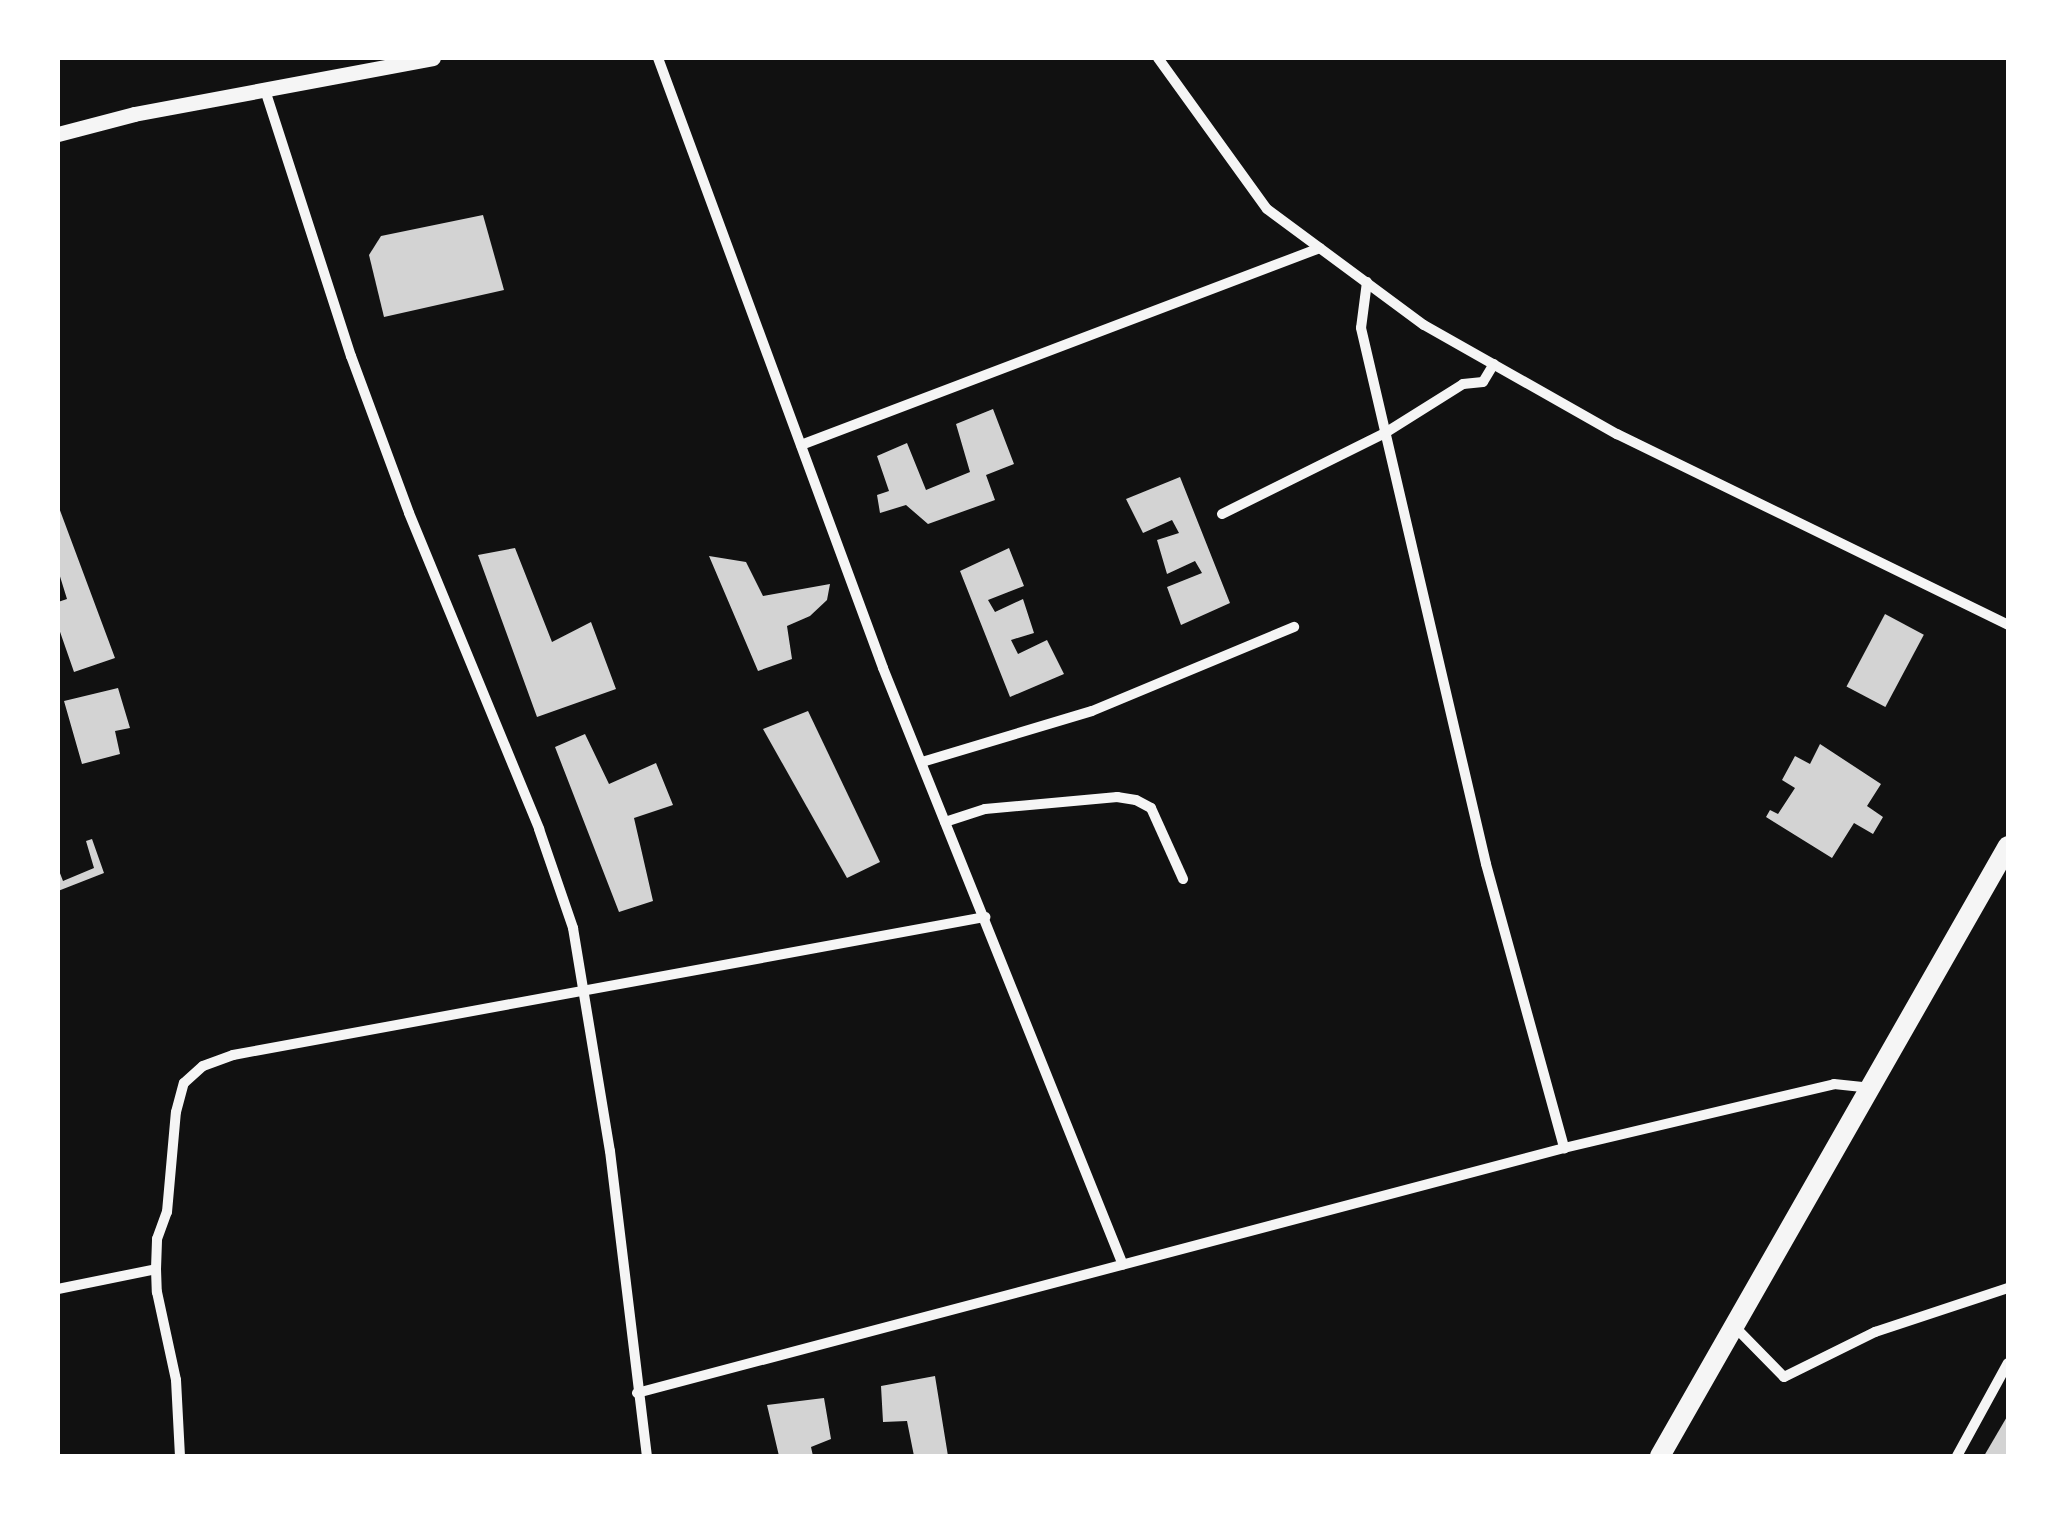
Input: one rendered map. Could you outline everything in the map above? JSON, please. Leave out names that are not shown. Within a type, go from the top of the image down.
[{"type":"main road","points":[[1660,1456],[2008,846]]},
{"type":"street","points":[[58,134],[134,114],[433,58]]},
{"type":"street","points":[[658,58],[800,445],[945,822],[1123,1264]]},
{"type":"street","points":[[1158,58],[1267,209],[1424,325],[1617,434],[2008,625]]},
{"type":"street","points":[[266,90],[351,356],[408,513],[539,830],[573,928],[610,1152],[647,1456]]},
{"type":"street","points":[[800,445],[1320,248]]},
{"type":"street","points":[[1367,282],[1361,328],[1486,864],[1564,1148]]},
{"type":"street","points":[[1222,514],[1385,433],[1463,384],[1483,382],[1494,364]]},
{"type":"street","points":[[922,762],[1092,711],[1294,627]]},
{"type":"street","points":[[945,822],[984,809],[1117,797],[1136,800],[1151,808],[1183,879]]},
{"type":"street","points":[[180,1456],[176,1380],[157,1292],[157,1239],[168,1212],[176,1112],[184,1083],[204,1066],[234,1055],[984,917]]},
{"type":"street","points":[[637,1393],[1564,1148],[1834,1084],[1873,1088]]},
{"type":"street","points":[[58,1288],[156,1269]]},
{"type":"street","points":[[1735,1328],[1784,1377],[1874,1332],[2008,1288]]},
{"type":"street","points":[[1956,1456],[2008,1364]]},
{"type":"building","points":[[483,215],[504,290],[384,317],[369,255],[381,236]]},
{"type":"building","points":[[993,409],[1014,464],[986,475],[995,500],[928,524],[906,505],[880,513],[877,495],[889,491],[877,456],[907,443],[926,490],[970,472],[956,424]]},
{"type":"building","points":[[1180,477],[1230,603],[1181,625],[1167,587],[1202,573],[1195,561],[1167,574],[1157,540],[1179,533],[1172,520],[1143,533],[1126,499]]},
{"type":"building","points":[[58,505],[115,658],[74,672],[58,626],[58,602],[67,599],[58,570]]},
{"type":"building","points":[[515,548],[552,642],[591,622],[616,689],[537,717],[478,555]]},
{"type":"building","points":[[1009,548],[1024,586],[988,600],[995,612],[1023,599],[1034,633],[1011,640],[1018,654],[1047,640],[1064,674],[1010,697],[960,571]]},
{"type":"building","points":[[709,556],[746,562],[763,596],[830,584],[827,600],[810,616],[787,626],[792,659],[758,671]]},
{"type":"building","points":[[1885,614],[1924,635],[1885,707],[1847,686]]},
{"type":"building","points":[[118,688],[130,728],[115,731],[120,754],[82,764],[64,701]]},
{"type":"building","points":[[808,711],[880,862],[847,878],[763,729]]},
{"type":"building","points":[[585,734],[609,784],[656,763],[673,805],[634,818],[653,901],[619,912],[555,747]]},
{"type":"building","points":[[1820,744],[1881,784],[1867,806],[1883,817],[1873,834],[1854,823],[1832,858],[1766,817],[1770,810],[1778,814],[1795,788],[1782,780],[1795,756],[1810,764]]},
{"type":"building","points":[[92,839],[104,873],[58,891],[58,868],[63,881],[94,868],[86,841]]},
{"type":"building","points":[[935,1376],[948,1456],[914,1456],[907,1421],[883,1422],[881,1386]]},
{"type":"building","points":[[824,1398],[831,1439],[811,1447],[813,1456],[779,1456],[767,1405]]},
{"type":"building","points":[[2008,1415],[2008,1456],[1984,1456]]}]
